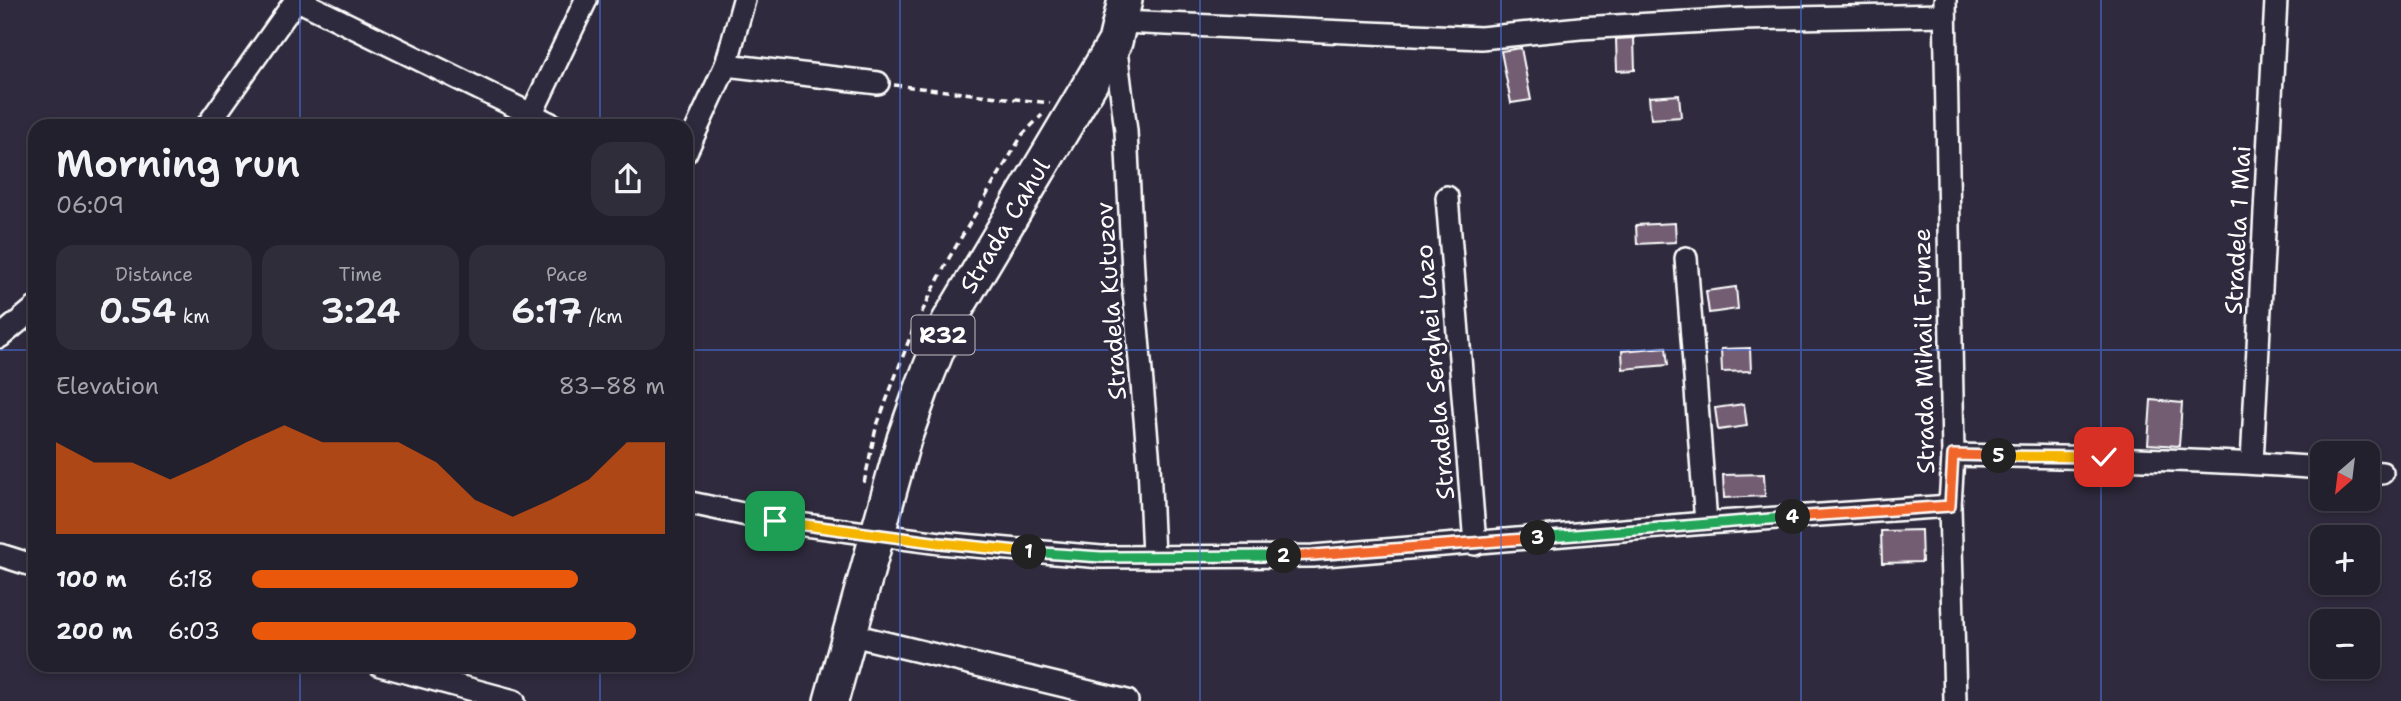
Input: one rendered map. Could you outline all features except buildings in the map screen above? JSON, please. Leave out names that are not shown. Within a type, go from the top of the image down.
[{"type":"main road","name":"Strada Cahul","points":[[831,701],[904,439],[923,383],[949,321],[1121,21]]},
{"type":"street","points":[[212,119],[298,0],[543,119]]},
{"type":"street","points":[[532,113],[586,0]]},
{"type":"street","points":[[693,137],[726,65],[744,0]]},
{"type":"street","name":"Stradela 1 Mai","points":[[2252,463],[2276,0]]},
{"type":"street","points":[[1121,21],[1481,38],[1580,28],[1945,8]]},
{"type":"street","name":"Strada Mihail Frunze","points":[[1945,8],[1953,455],[1950,506],[1955,701]]},
{"type":"street","name":"Stradela Kutuzov","points":[[1121,21],[1134,292],[1149,464],[1153,556]]},
{"type":"street","points":[[726,65],[878,83]]},
{"type":"street","name":"Stradela Serghei Lazo","points":[[1447,197],[1475,544]]},
{"type":"street","points":[[1686,258],[1706,523]]},
{"type":"street","points":[[0,337],[28,314]]},
{"type":"street","points":[[1953,455],[2252,463],[2310,467]]},
{"type":"street","points":[[693,503],[775,521],[1036,553],[1101,557],[1313,555],[1950,506]]},
{"type":"street","points":[[0,555],[28,564]]},
{"type":"street","points":[[848,634],[1127,701]]},
{"type":"street","points":[[406,672],[514,701]]},
{"type":"path","points":[[878,83],[1052,103]]},
{"type":"route","points":[[775,521],[1036,553],[1101,557],[1313,555],[1950,506],[1953,455],[2104,457]]}]
